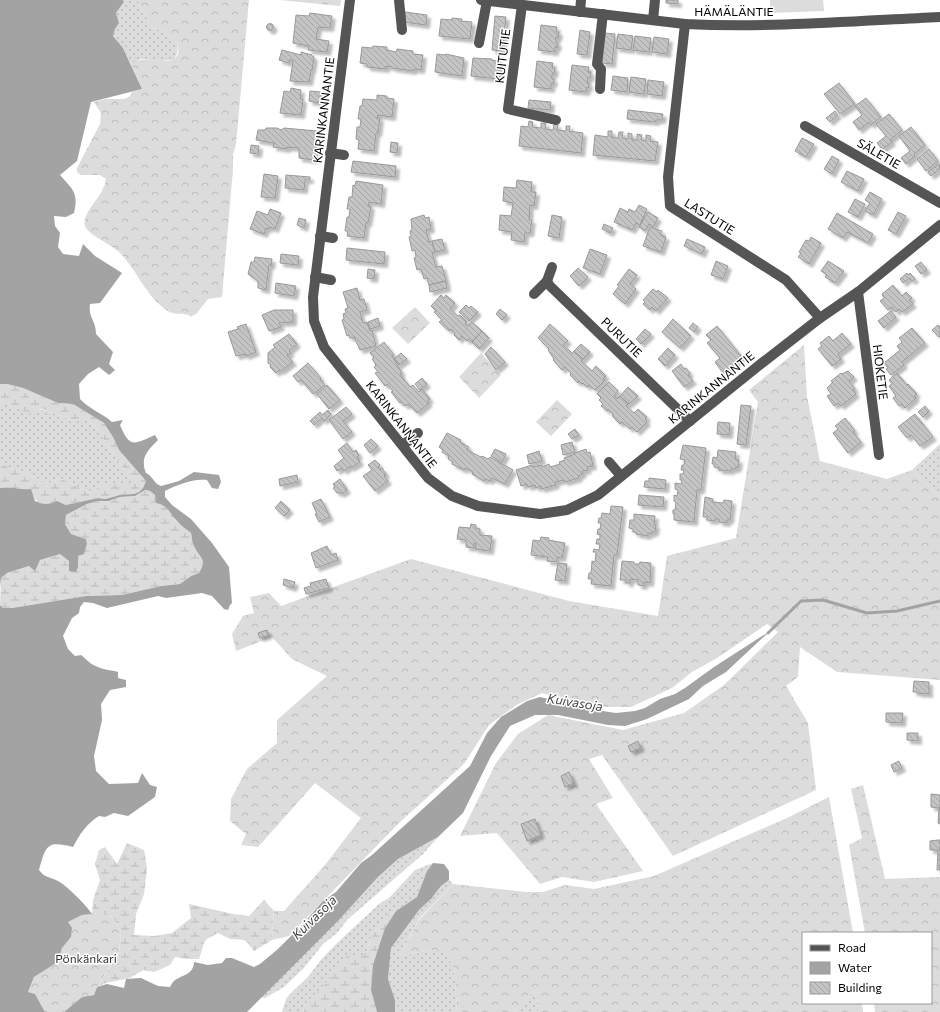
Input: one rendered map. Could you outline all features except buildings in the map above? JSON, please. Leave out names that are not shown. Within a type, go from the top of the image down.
[{"type":"street","name":"KARINKANNANTIE","points":[[350,0],[312,296],[314,321],[324,347],[428,478],[452,496],[478,506],[540,514],[567,510],[598,495],[690,420],[820,318],[858,292],[940,225]]},
{"type":"street","points":[[399,0],[402,30]]},
{"type":"street","points":[[580,12],[582,0]]},
{"type":"street","points":[[653,20],[655,0]]},
{"type":"street","points":[[479,43],[488,1]]},
{"type":"street","name":"HÄMÄLÄNTIE","points":[[488,1],[685,24],[759,26],[940,16]]},
{"type":"street","name":"KUITUTIE","points":[[522,5],[508,109],[556,120]]},
{"type":"street","points":[[600,89],[601,69],[597,64],[603,14]]},
{"type":"street","name":"LASTUTIE","points":[[685,24],[668,177],[670,206],[786,280],[820,318]]},
{"type":"street","name":"SÄLETIE","points":[[805,126],[940,203]]},
{"type":"street","points":[[330,153],[344,156]]},
{"type":"street","points":[[320,236],[333,238]]},
{"type":"street","points":[[534,294],[547,281],[552,267]]},
{"type":"street","points":[[315,277],[331,280]]},
{"type":"street","name":"PURUTIE","points":[[547,281],[550,286],[690,420]]},
{"type":"street","name":"HIOKETIE","points":[[858,292],[879,455]]},
{"type":"street","points":[[403,445],[418,433]]},
{"type":"street","points":[[609,462],[621,476]]},
{"type":"green space","points":[[123,0],[138,0],[153,28],[164,31],[178,44],[177,54],[174,59],[162,61],[140,59],[131,64],[123,48],[113,36],[119,23],[116,13],[124,2]]},
{"type":"green space","points":[[138,0],[249,0],[236,144],[233,155],[222,297],[208,299],[196,314],[190,317],[189,315],[170,312],[161,306],[148,292],[121,254],[91,233],[85,226],[88,211],[101,193],[106,179],[100,175],[81,175],[77,172],[77,168],[100,124],[101,113],[94,102],[106,99],[125,99],[130,96],[132,92],[142,89],[131,64],[136,61],[169,60],[178,54],[178,44],[164,31],[153,28]]},
{"type":"green space","points":[[280,0],[341,0],[340,6]]},
{"type":"green space","points":[[770,0],[823,0],[824,11],[770,13]]},
{"type":"green space","points":[[415,307],[430,323],[408,344],[392,328]]},
{"type":"green space","points":[[804,345],[807,396],[820,461],[887,479],[912,470],[940,498],[940,680],[837,672],[800,647],[798,677],[786,686],[808,723],[816,790],[673,856],[602,755],[589,759],[613,798],[596,804],[643,871],[594,882],[562,877],[540,884],[497,833],[460,836],[496,763],[518,734],[548,715],[623,730],[684,713],[724,685],[778,632],[767,624],[717,658],[692,672],[672,688],[631,707],[593,707],[542,693],[518,704],[489,725],[464,764],[399,823],[289,936],[272,940],[274,911],[284,911],[325,865],[361,818],[315,783],[258,847],[241,845],[246,834],[230,821],[231,799],[247,769],[277,743],[277,720],[327,676],[292,659],[272,637],[236,651],[232,634],[243,616],[254,613],[250,597],[269,593],[281,606],[411,559],[569,601],[658,616],[667,556],[736,538],[758,402],[749,390]]},
{"type":"green space","points":[[481,353],[501,375],[479,398],[459,377]]},
{"type":"green space","points":[[0,384],[23,388],[58,403],[73,404],[104,423],[119,450],[146,481],[143,488],[134,494],[105,499],[98,498],[66,505],[57,501],[47,504],[40,503],[37,501],[30,489],[8,487],[0,488],[0,462],[12,469],[29,474],[39,480],[50,483],[60,478],[88,492],[104,485],[133,484],[133,477],[122,467],[95,426],[83,418],[73,421],[40,409],[34,415],[0,402]]},
{"type":"green space","points":[[557,400],[572,414],[551,436],[536,422]]},
{"type":"green space","points":[[0,402],[12,406],[49,411],[73,421],[83,418],[95,426],[122,467],[133,477],[133,485],[104,485],[88,492],[60,478],[50,483],[39,480],[29,474],[12,469],[0,462]]},
{"type":"green space","points":[[940,444],[940,498],[912,470]]},
{"type":"green space","points":[[144,490],[150,491],[155,495],[172,513],[175,520],[191,533],[193,545],[203,561],[202,568],[199,573],[191,576],[180,584],[161,586],[122,595],[86,596],[12,608],[3,608],[0,605],[1,578],[7,573],[60,554],[78,567],[78,556],[84,553],[87,544],[86,539],[71,534],[65,524],[66,515],[87,504],[97,501],[109,501],[120,497],[135,496]]},
{"type":"green space","points":[[863,785],[885,879],[940,877],[940,1012],[875,1012],[874,1004],[932,1004],[932,932],[865,932],[849,845],[862,838],[851,789]]},
{"type":"green space","points":[[829,797],[853,932],[802,932],[802,1004],[862,1004],[863,1012],[539,1012],[534,990],[514,1012],[457,1012],[454,966],[441,949],[400,955],[419,920],[453,884],[526,892],[543,892],[565,885],[594,889],[654,876],[787,818]]},
{"type":"green space","points":[[438,837],[423,854],[348,919],[337,933],[323,944],[303,969],[284,987],[265,998],[261,997],[338,921],[378,877],[398,859]]},
{"type":"green space","points":[[127,843],[144,850],[147,869],[144,894],[136,914],[134,935],[154,936],[172,933],[191,918],[189,904],[249,916],[264,900],[274,911],[272,940],[254,951],[245,940],[230,939],[218,933],[205,940],[199,959],[175,957],[170,965],[154,972],[143,970],[130,978],[106,983],[97,987],[119,953],[121,931],[110,915],[92,914],[93,900],[100,880],[95,864],[99,850],[105,847],[117,864]]},
{"type":"green space","points":[[433,863],[427,871],[417,897],[396,911],[385,916],[370,939],[367,951],[362,957],[327,982],[303,1007],[304,1012],[282,1012],[286,999],[308,977],[333,947],[379,904],[389,898],[415,870]]},
{"type":"green space","points":[[449,880],[453,884],[419,919],[400,955],[441,949],[454,966],[457,1012],[395,1012],[395,1000],[388,979],[391,948],[419,910],[431,899],[441,886]]},
{"type":"green space","points":[[396,911],[385,928],[371,990],[377,1012],[304,1012],[303,1007],[327,982],[348,954],[362,956],[367,951],[370,939],[385,916]]},
{"type":"green space","name":"Pönkänkari","points":[[82,915],[110,915],[113,918],[121,931],[119,952],[97,987],[94,995],[82,997],[64,1012],[45,1012],[35,994],[28,992],[34,977],[58,962],[62,948],[71,937],[68,922]]},
{"type":"green space","points":[[534,990],[539,1012],[514,1012]]},
{"type":"water","points":[[0,0],[123,0],[124,2],[116,13],[119,23],[113,36],[123,48],[142,89],[91,102],[77,161],[60,175],[75,195],[76,200],[74,213],[66,217],[54,216],[55,226],[60,233],[58,247],[63,254],[79,256],[83,244],[95,256],[122,273],[100,303],[90,304],[90,313],[95,325],[96,334],[113,352],[109,364],[115,370],[109,375],[99,367],[88,374],[79,384],[80,399],[87,406],[112,422],[123,420],[120,425],[130,441],[142,441],[155,435],[158,440],[148,451],[144,459],[144,468],[146,473],[158,485],[161,486],[179,481],[194,472],[219,475],[221,482],[218,489],[212,488],[207,480],[196,480],[180,484],[165,491],[165,497],[172,505],[191,519],[212,543],[229,567],[232,603],[228,610],[224,609],[212,596],[202,593],[166,598],[158,596],[107,608],[93,603],[84,602],[80,607],[79,613],[72,618],[63,636],[68,649],[75,656],[81,655],[95,666],[118,672],[118,678],[126,680],[126,687],[110,690],[101,704],[102,720],[94,756],[96,771],[109,784],[138,783],[142,773],[150,785],[157,787],[155,797],[128,816],[114,813],[105,817],[99,816],[90,822],[73,847],[57,844],[52,845],[48,847],[43,855],[39,870],[41,873],[58,881],[66,887],[92,914],[82,915],[68,922],[72,928],[71,937],[62,948],[58,962],[34,977],[28,992],[35,994],[45,1012],[0,1012],[0,605],[3,608],[12,608],[86,596],[122,595],[161,586],[180,584],[191,576],[199,573],[202,568],[203,561],[193,545],[191,533],[178,522],[166,507],[156,503],[155,495],[150,491],[145,490],[135,496],[120,497],[109,501],[97,501],[87,504],[66,515],[65,524],[71,534],[86,539],[87,544],[84,554],[78,556],[78,567],[76,572],[69,571],[69,561],[60,554],[40,560],[35,571],[29,566],[7,573],[1,578],[0,587],[0,488],[8,487],[31,489],[35,501],[46,504],[57,501],[66,505],[98,498],[105,499],[120,495],[134,494],[143,488],[146,481],[119,450],[104,423],[73,404],[58,403],[23,388],[0,384]]},
{"type":"water","points":[[770,631],[726,672],[703,686],[689,699],[647,719],[625,726],[608,725],[558,715],[535,715],[510,726],[491,756],[463,813],[438,837],[398,859],[378,877],[338,921],[247,1012],[64,1012],[82,997],[94,995],[97,987],[107,984],[124,988],[126,979],[141,978],[158,986],[170,987],[174,981],[192,970],[194,962],[208,965],[222,963],[226,958],[232,958],[254,967],[260,964],[278,949],[300,927],[323,901],[336,892],[361,863],[372,855],[470,766],[487,733],[501,717],[527,701],[540,697],[595,710],[616,713],[635,711],[645,708],[660,699],[675,694]]},
{"type":"water","points":[[433,863],[444,864],[449,871],[449,880],[441,886],[431,899],[419,910],[391,948],[388,979],[395,1000],[395,1012],[377,1012],[371,990],[373,965],[385,928],[396,911],[417,897],[427,871]]},
{"type":"waterway","name":"Kuivasoja","points":[[768,633],[801,601],[823,600],[867,613],[897,611],[940,601]]}]
